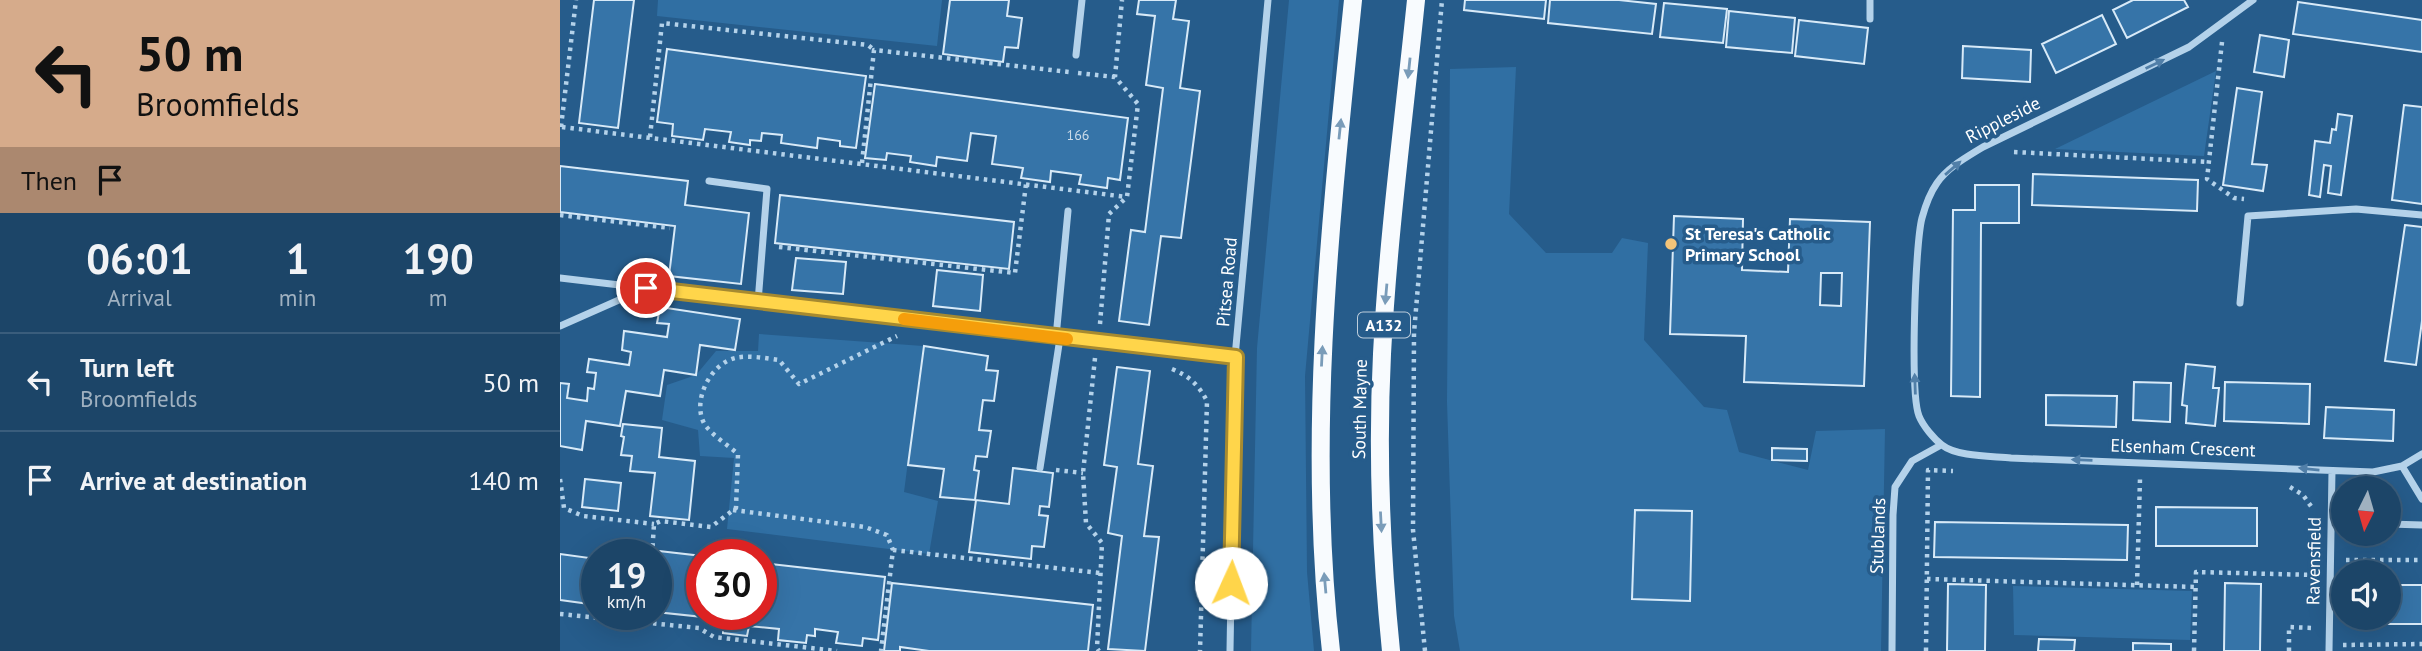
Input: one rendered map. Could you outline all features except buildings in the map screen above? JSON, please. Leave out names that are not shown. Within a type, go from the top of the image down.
[{"type":"main road","points":[[1331,651],[1321,543],[1321,377],[1334,181],[1353,0]]},
{"type":"main road","name":"South Mayne","points":[[1391,651],[1380,509],[1382,355],[1416,0]]},
{"type":"street","points":[[1076,55],[1083,0]]},
{"type":"street","name":"Pitsea Road","points":[[1230,651],[1236,357],[1268,0]]},
{"type":"street","points":[[1870,0],[1870,19]]},
{"type":"street","name":"Rippleside","points":[[1941,445],[1919,416],[1914,390],[1918,247],[1922,218],[1937,182],[1958,162],[1983,146],[2189,47],[2253,0]]},
{"type":"street","points":[[709,181],[767,189],[758,302]]},
{"type":"street","points":[[2240,303],[2248,216],[2356,209],[2422,215]]},
{"type":"street","points":[[1040,468],[1058,338],[1068,211]]},
{"type":"street","points":[[560,278],[1236,357]]},
{"type":"street","points":[[560,326],[646,288]]},
{"type":"street","name":"Elsenham Crescent","points":[[1941,445],[1971,454],[2011,458],[2373,472],[2402,466],[2422,454]]},
{"type":"street","name":"Stublands","points":[[1892,651],[1895,487],[1912,461],[1941,445]]},
{"type":"street","points":[[2402,466],[2422,499]]},
{"type":"street","name":"Ravensfield","points":[[2329,651],[2332,471]]},
{"type":"street","points":[[2401,524],[2422,524]]},
{"type":"path","points":[[576,0],[561,127],[1127,197]]},
{"type":"path","points":[[1115,77],[1122,0]]},
{"type":"path","points":[[1425,651],[1413,530],[1414,333],[1442,0]]},
{"type":"path","points":[[650,137],[662,23],[868,45],[874,50],[1115,77],[1138,104],[1127,197],[1109,214],[1097,342]]},
{"type":"path","points":[[2013,152],[2208,162],[2223,40]]},
{"type":"path","points":[[862,163],[874,50]]},
{"type":"path","points":[[777,247],[1015,274],[1026,184]]},
{"type":"path","points":[[560,215],[670,228]]},
{"type":"path","points":[[560,479],[564,508],[583,516],[710,527],[736,508],[738,454],[706,426],[699,400],[705,386],[723,363],[736,358],[779,360],[799,384],[892,338]]},
{"type":"path","points":[[1099,651],[1102,543],[1086,523],[1083,473],[1095,357],[1107,359]]},
{"type":"path","points":[[1168,367],[1198,384],[1207,401],[1200,651]]},
{"type":"path","points":[[1040,468],[1083,473]]},
{"type":"path","points":[[1926,651],[1928,470],[1955,471]]},
{"type":"path","points":[[2127,478],[2154,480]]},
{"type":"path","points":[[2137,585],[2140,479]]},
{"type":"path","points":[[2278,485],[2291,487],[2303,495],[2311,504],[2316,517]]},
{"type":"path","points":[[733,510],[866,527],[887,535],[893,550],[881,651]]},
{"type":"path","points":[[653,539],[654,524]]},
{"type":"path","points":[[893,550],[1100,573]]},
{"type":"path","points":[[2401,560],[2422,560]]},
{"type":"path","points":[[2315,564],[2315,589]]},
{"type":"path","points":[[2194,651],[2196,572],[2315,575]]},
{"type":"path","points":[[1927,579],[2196,586]]},
{"type":"path","points":[[560,614],[581,616]]},
{"type":"path","points":[[672,626],[699,628],[714,637],[837,651]]},
{"type":"path","points":[[2289,651],[2289,627],[2315,628]]},
{"type":"path","points":[[2339,645],[2422,644]]},
{"type":"shaded area","points":[[658,0],[942,0],[937,46],[657,16]]},
{"type":"shaded area","points":[[1289,0],[1339,0],[1305,376],[1307,572],[1314,651],[1251,651],[1257,348]]},
{"type":"shaded area","points":[[1516,67],[1509,214],[1546,253],[1612,253],[1622,238],[1648,243],[1644,340],[1704,407],[1727,410],[1739,452],[1808,470],[1816,431],[1885,429],[1881,651],[1460,651],[1454,616],[1447,402],[1450,69]]},
{"type":"shaded area","points":[[2216,71],[2204,156],[2055,149]]},
{"type":"shaded area","points":[[759,334],[923,346],[904,492],[938,501],[929,554],[727,529],[734,458],[700,456],[698,430],[662,420],[667,385],[696,375],[716,351],[758,351]]},
{"type":"shaded area","points":[[2013,586],[2192,591],[2190,640],[2014,635]]},
{"type":"slow traffic","points":[[904,319],[1067,339]]},
{"type":"place","name":"St Teresa's Catholic Primary School","points":[[1671,244]]},
{"type":"route","points":[[646,288],[1236,357],[1231,583]]}]
